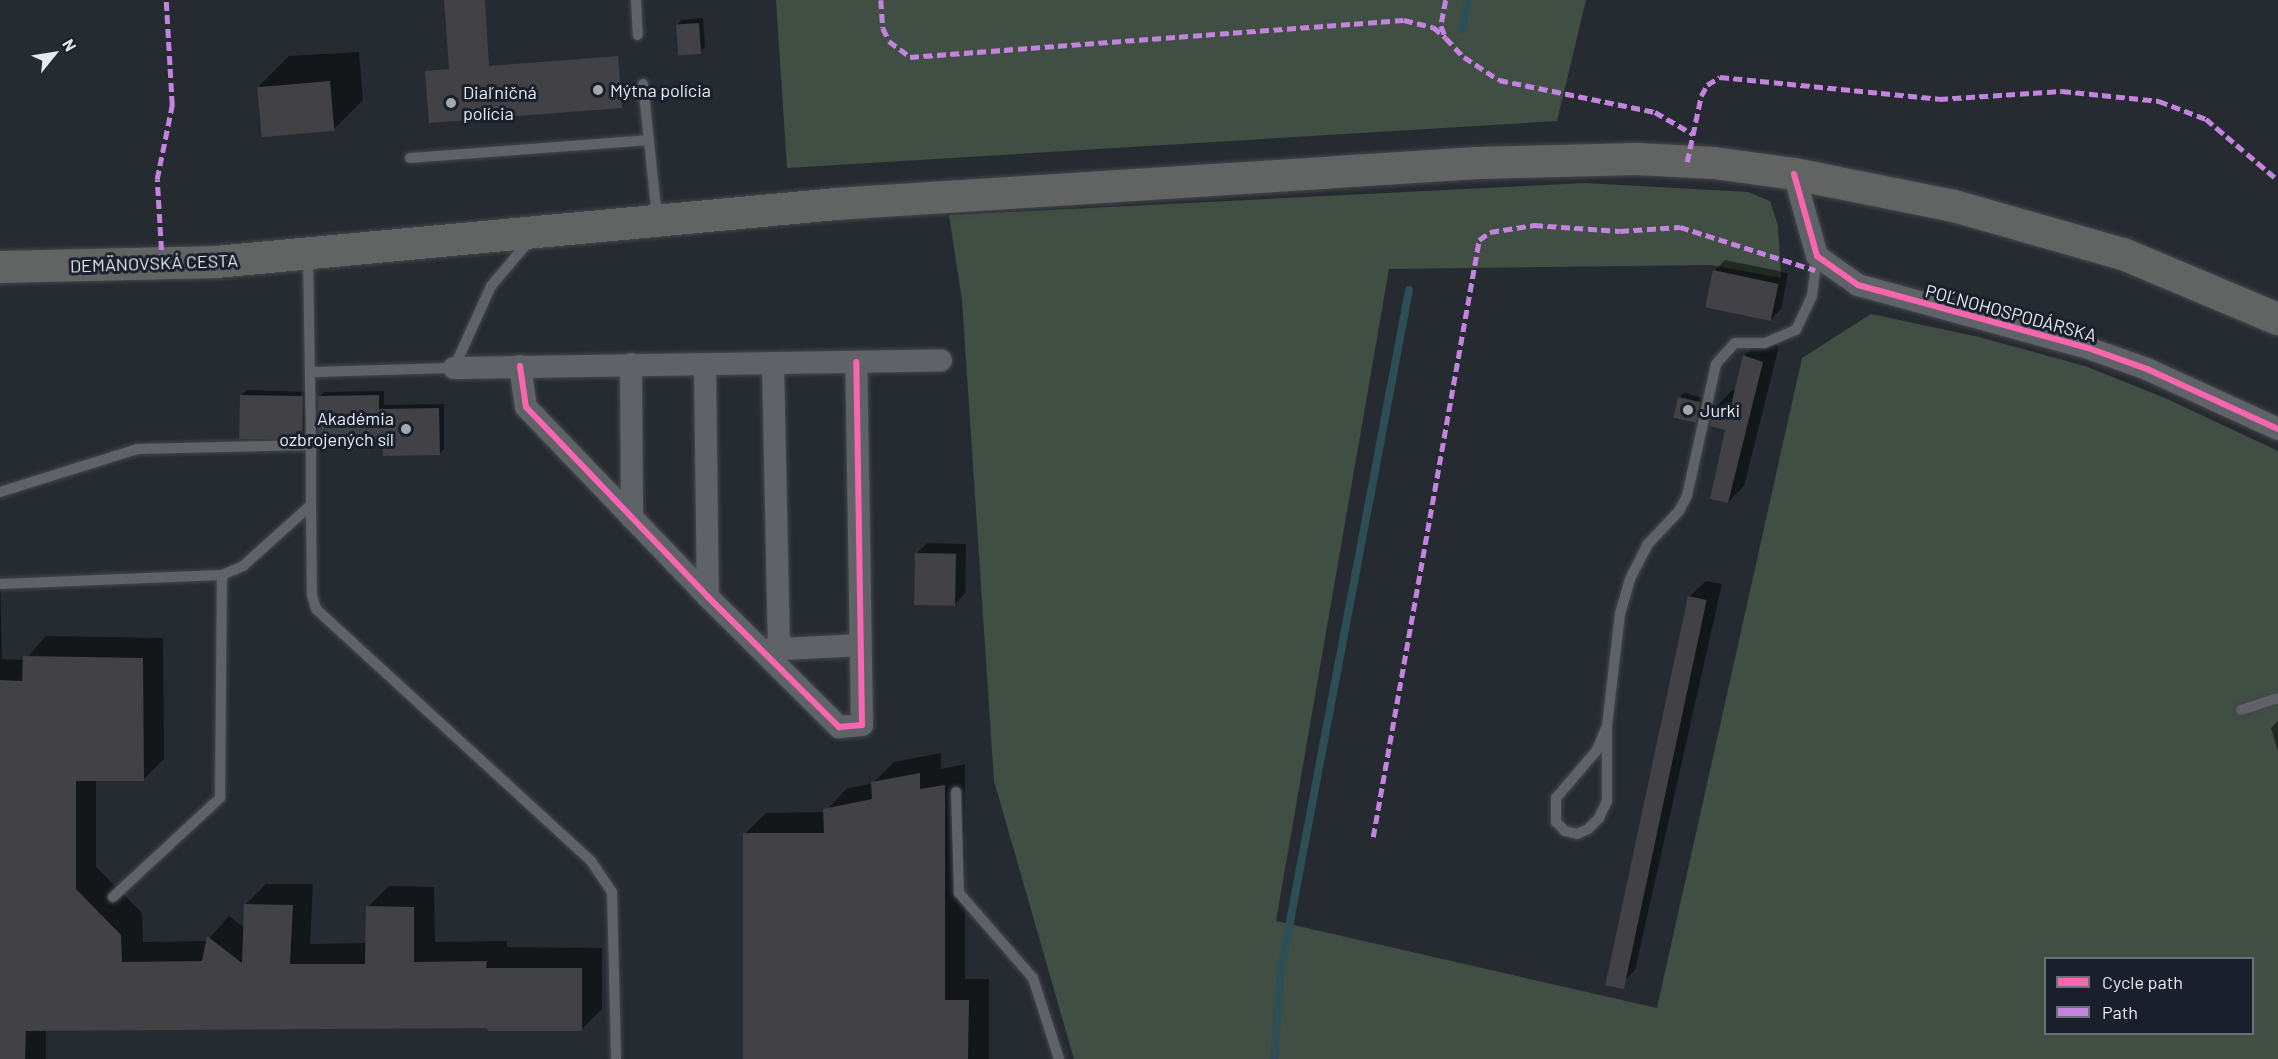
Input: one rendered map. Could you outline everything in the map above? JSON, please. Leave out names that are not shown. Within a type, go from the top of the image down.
[{"type":"main road","name":"DEMÄNOVSKÁ CESTA","points":[[0,267],[216,262],[836,204],[1500,162],[1637,159],[1714,163],[1877,188],[2065,236],[2123,254],[2278,318]]},
{"type":"street","points":[[1794,174],[1817,256]]},
{"type":"street","name":"POĽNOHOSPODÁRSKA","points":[[1817,256],[1858,285],[2088,348],[2147,369],[2278,429]]},
{"type":"street","points":[[454,368],[941,360]]},
{"type":"street","points":[[520,366],[526,406],[708,597],[772,649],[839,727],[862,726],[856,362]]},
{"type":"street","points":[[772,649],[773,363]]},
{"type":"street","points":[[631,364],[632,518]]},
{"type":"street","points":[[705,364],[708,597]]},
{"type":"street","points":[[772,649],[860,645]]},
{"type":"lane","points":[[636,0],[638,35]]},
{"type":"lane","points":[[643,84],[658,220]]},
{"type":"lane","points":[[410,158],[648,140]]},
{"type":"lane","points":[[311,372],[454,368],[491,286],[536,233]]},
{"type":"lane","points":[[308,254],[312,595],[323,618],[591,861],[612,892],[616,1059]]},
{"type":"lane","points":[[1607,726],[1598,750],[1556,798],[1556,822],[1565,831],[1577,834],[1588,829],[1599,818],[1607,801],[1607,726],[1620,614],[1627,591],[1647,545],[1679,511],[1687,496],[1716,364],[1735,343],[1765,343],[1796,330],[1806,315],[1812,296],[1817,256]]},
{"type":"lane","points":[[0,492],[137,449],[310,446]]},
{"type":"lane","points":[[0,584],[222,575],[243,566],[311,505]]},
{"type":"lane","points":[[113,897],[220,798],[222,575]]},
{"type":"lane","points":[[2241,710],[2278,698]]},
{"type":"lane","points":[[956,792],[959,893],[1033,978],[1059,1059]]},
{"type":"green space","points":[[776,0],[1586,0],[1557,121],[787,168]]},
{"type":"green space","points":[[1585,183],[1748,192],[1770,201],[1778,226],[1781,278],[1711,265],[1389,269],[1276,921],[1657,1008],[1802,358],[1871,314],[1979,337],[2085,366],[2165,398],[2278,451],[2278,1059],[1074,1059],[994,781],[962,300],[949,215]]},
{"type":"building","points":[[444,0],[485,0],[489,66],[618,56],[622,108],[429,123],[425,71],[449,69]]},
{"type":"building","points":[[699,23],[701,54],[678,56],[676,25]]},
{"type":"building","points":[[330,81],[334,131],[262,137],[257,87]]},
{"type":"building","points":[[1713,270],[1779,284],[1771,321],[1705,307]]},
{"type":"building","points":[[1743,355],[1763,362],[1728,503],[1710,499],[1725,430],[1710,426],[1714,406],[1730,410]]},
{"type":"building","points":[[240,395],[303,396],[302,440],[239,439]]},
{"type":"building","points":[[379,395],[379,409],[439,408],[440,455],[383,456],[382,442],[318,442],[318,396]]},
{"type":"building","points":[[1678,397],[1700,402],[1696,423],[1673,417]]},
{"type":"building","points":[[915,553],[956,554],[955,606],[914,605]]},
{"type":"building","points":[[1688,596],[1707,600],[1624,989],[1605,985]]},
{"type":"building","points":[[23,656],[143,658],[144,781],[76,781],[76,889],[121,935],[122,962],[202,961],[207,936],[242,963],[244,904],[293,905],[290,964],[365,964],[366,906],[414,907],[414,962],[487,961],[486,968],[582,968],[582,1031],[488,1031],[487,1028],[26,1031],[25,1059],[0,1059],[0,680],[22,681]]},
{"type":"building","points":[[920,773],[920,789],[945,785],[945,1000],[969,1000],[968,1059],[743,1059],[743,833],[824,833],[823,809],[872,799],[871,782]]},
{"type":"waterway","points":[[1462,30],[1468,0]]},
{"type":"waterway","points":[[1274,1059],[1281,969],[1409,290]]},
{"type":"marked path","points":[[162,263],[157,179],[172,105],[166,0]]},
{"type":"marked path","points":[[881,0],[883,28],[889,41],[910,57],[1404,20],[1433,27],[1446,38]]},
{"type":"marked path","points":[[1446,0],[1441,26],[1446,38],[1464,57],[1499,80],[1655,112],[1693,134]]},
{"type":"marked path","points":[[1687,162],[1701,96],[1707,85],[1720,77],[1939,99],[2062,91],[2159,101],[2206,119],[2278,180]]},
{"type":"marked path","points":[[1373,837],[1479,240],[1490,232],[1534,225],[1620,231],[1680,227],[1815,270]]},
{"type":"cycle path","points":[[1794,174],[1817,256],[1858,285],[2088,348],[2147,369],[2278,429]]},
{"type":"cycle path","points":[[520,366],[526,407],[708,597],[839,727],[862,725],[856,362]]},
{"type":"place","name":"Mýtna polícia","points":[[598,90]]},
{"type":"place","name":"Diaľničná polícia","points":[[451,103]]},
{"type":"place","name":"Jurki","points":[[1688,410]]},
{"type":"place","name":"Akadémia ozbrojených síl","points":[[406,429]]}]
